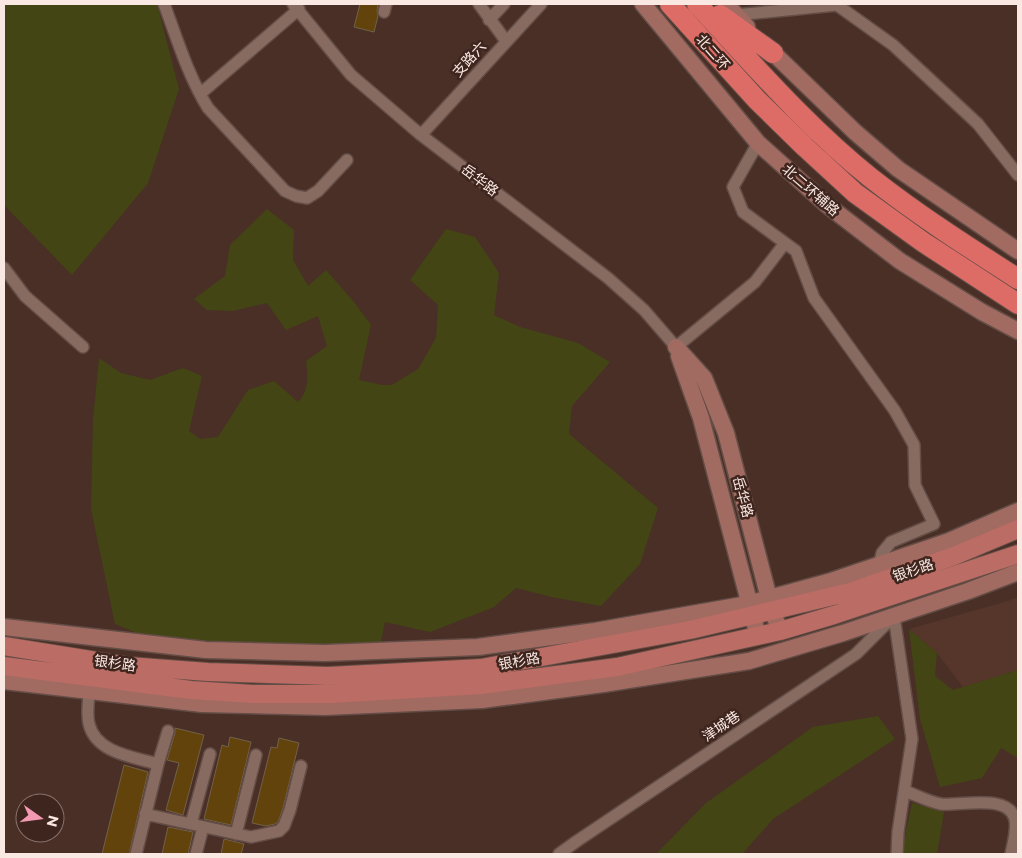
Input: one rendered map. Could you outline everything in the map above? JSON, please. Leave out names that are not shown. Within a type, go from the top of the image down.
[{"type":"highway","name":"北二环","points":[[670,4],[757,100],[855,193],[923,242],[1018,304]]},
{"type":"highway","name":"北二环","points":[[697,4],[772,84],[822,134],[870,177],[938,227],[1018,279]]},
{"type":"highway","points":[[704,4],[773,54]]},
{"type":"main road","name":"银杉路","points":[[4,646],[92,676],[128,666],[208,672],[328,676],[481,668],[690,630],[770,604],[850,592],[954,556],[1018,529]]},
{"type":"main road","name":"银杉路","points":[[4,666],[191,690],[253,694],[331,694],[481,685],[617,667],[780,631],[950,578],[1018,554]]},
{"type":"street","points":[[164,4],[200,94],[213,114],[285,191],[307,198],[347,160]]},
{"type":"street","points":[[479,4],[506,41]]},
{"type":"street","points":[[490,20],[504,4]]},
{"type":"street","name":"支路六","points":[[421,135],[541,4]]},
{"type":"street","name":"北二环辅路","points":[[643,4],[758,143],[827,205],[900,261],[982,312],[1018,331]]},
{"type":"street","points":[[730,9],[837,5],[893,45],[978,124],[1018,175]]},
{"type":"street","points":[[200,94],[296,7]]},
{"type":"street","name":"岳华路","points":[[296,7],[351,75],[421,135],[608,278],[644,310],[704,378],[728,443],[770,604],[780,631]]},
{"type":"street","points":[[730,9],[773,54],[855,132],[898,169],[1018,251]]},
{"type":"street","points":[[758,143],[733,187],[744,212],[796,250],[814,298],[895,411],[914,445],[915,485],[934,524],[891,542],[882,553],[879,564]]},
{"type":"street","points":[[676,346],[755,282],[784,243]]},
{"type":"street","points":[[4,268],[25,296],[83,347]]},
{"type":"street","name":"岳华路","points":[[676,346],[701,418],[758,636]]},
{"type":"street","name":"银杉路","points":[[770,604],[879,564],[949,541],[1018,511]]},
{"type":"street","name":"银杉路","points":[[4,681],[92,676],[202,704],[326,707],[482,700],[603,684],[749,661],[844,633],[1018,572]]},
{"type":"street","name":"银杉路","points":[[4,627],[206,650],[334,653],[478,647],[750,609]]},
{"type":"street","points":[[894,616],[912,739],[897,854]]},
{"type":"street","name":"津城巷","points":[[559,854],[577,840],[856,654],[894,616]]},
{"type":"street","points":[[92,676],[88,710],[89,724],[94,736],[109,749],[158,764]]},
{"type":"street","points":[[136,854],[168,731]]},
{"type":"street","points":[[191,824],[210,754]]},
{"type":"street","points":[[236,834],[256,756]]},
{"type":"street","points":[[145,814],[251,837],[279,831],[284,826],[290,810],[301,766]]},
{"type":"street","points":[[905,791],[941,804],[988,802],[1006,807],[1013,813],[1016,829],[1011,854]]},
{"type":"street","points":[[196,854],[203,827]]},
{"type":"shaded area","points":[[1018,597],[1018,670],[963,687],[937,653],[909,629],[1008,601]]},
{"type":"green space","points":[[4,4],[157,4],[179,89],[148,183],[72,275],[4,205]]},
{"type":"green space","points":[[267,209],[294,230],[293,260],[308,286],[326,270],[371,325],[359,380],[392,385],[418,369],[436,338],[438,305],[410,280],[446,229],[475,237],[499,273],[494,315],[520,327],[578,343],[610,362],[572,406],[569,434],[658,508],[640,564],[601,606],[516,588],[494,607],[430,632],[385,622],[379,651],[158,642],[115,624],[91,509],[93,420],[99,358],[121,373],[150,380],[183,368],[202,376],[189,431],[200,439],[218,437],[248,390],[274,381],[298,402],[306,388],[306,361],[327,346],[318,316],[286,330],[267,303],[233,311],[207,310],[194,299],[225,276],[230,245]]},
{"type":"green space","points":[[909,629],[937,653],[935,676],[953,690],[1018,670],[1018,758],[1001,748],[982,778],[940,787],[920,719]]},
{"type":"green space","points":[[878,716],[895,739],[773,819],[742,854],[656,854],[706,803],[813,727]]},
{"type":"green space","points":[[912,803],[944,812],[937,854],[901,854]]},
{"type":"building","points":[[360,4],[378,4],[378,16],[374,32],[354,27]]},
{"type":"building","points":[[175,728],[204,735],[183,815],[166,810],[179,763],[167,760]]},
{"type":"building","points":[[230,737],[251,742],[231,825],[204,819],[222,745],[228,747]]},
{"type":"building","points":[[279,738],[299,743],[283,808],[278,822],[275,824],[266,826],[252,823],[271,747],[277,748]]},
{"type":"building","points":[[124,765],[148,772],[129,854],[102,854]]},
{"type":"building","points":[[168,827],[193,832],[188,854],[162,854]]},
{"type":"building","points":[[224,839],[244,844],[241,854],[221,854]]}]
